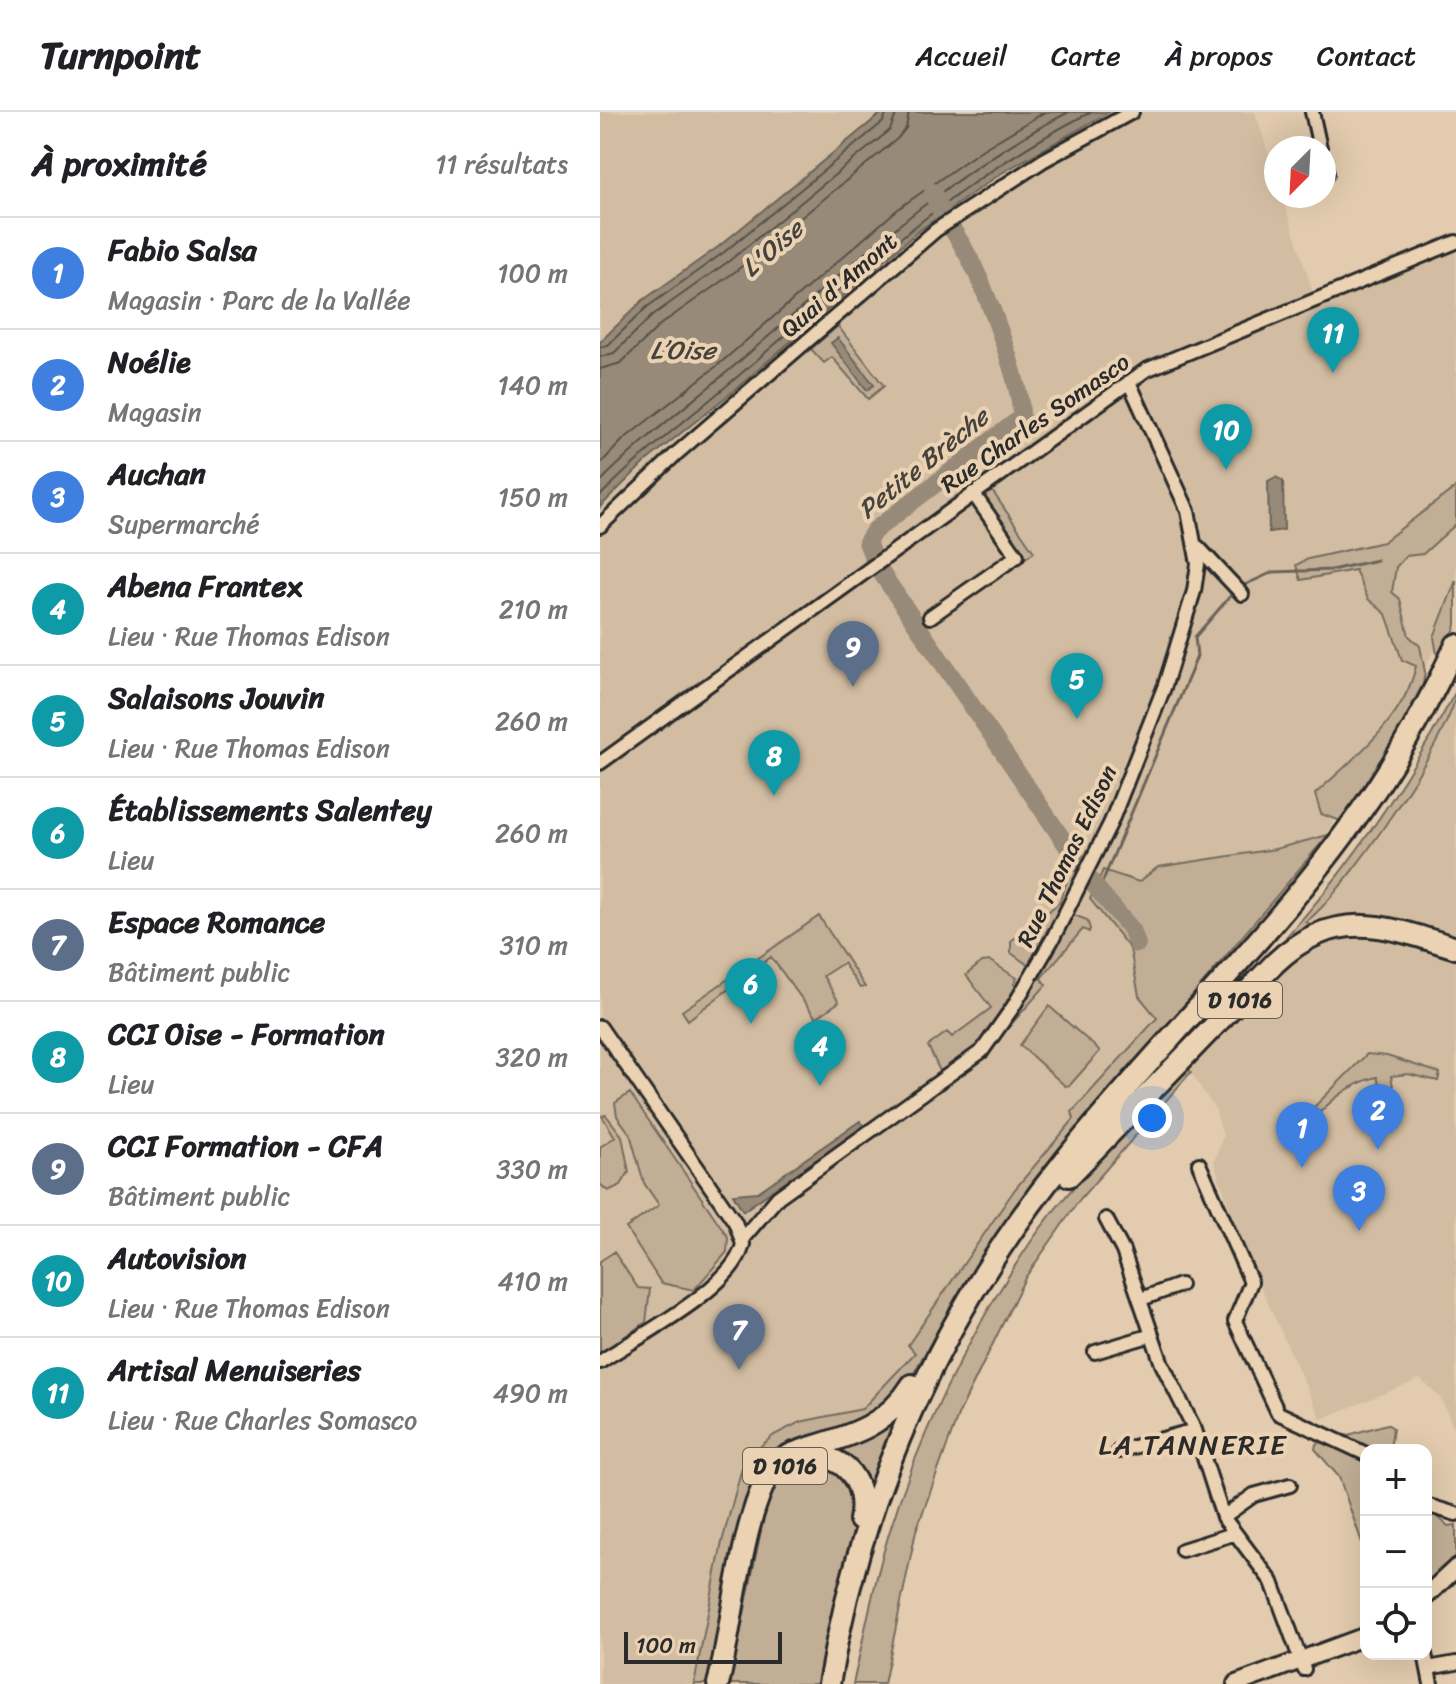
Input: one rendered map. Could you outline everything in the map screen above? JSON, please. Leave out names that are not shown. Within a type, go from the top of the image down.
[{"type":"highway","name":"D 1016","points":[[718,1684],[756,1505],[767,1477],[787,1456],[860,1432],[890,1414],[1020,1219],[1065,1160],[1339,842],[1406,741],[1456,645]]},
{"type":"highway","name":"D 1016","points":[[843,1684],[872,1553],[921,1421],[992,1285],[1069,1176],[1331,875],[1393,788],[1456,677]]},
{"type":"highway","name":"D 1016","points":[[1069,1176],[1275,963],[1308,939],[1339,927],[1370,924],[1401,930],[1456,948]]},
{"type":"highway","name":"D 1016","points":[[841,1622],[864,1536],[894,1450],[934,1362],[969,1298]]},
{"type":"highway","name":"D 1016","points":[[727,1684],[766,1493],[783,1467],[807,1457],[825,1457],[840,1463],[852,1473],[861,1491],[862,1511],[849,1564],[829,1684]]},
{"type":"street","name":"Quai d'Amont","points":[[600,526],[676,454],[936,230],[1044,160],[1132,112]]},
{"type":"street","points":[[1312,112],[1317,136]]},
{"type":"street","name":"Rue Charles Somasco","points":[[600,763],[1129,382],[1164,361],[1456,242]]},
{"type":"street","name":"Rue Thomas Edison","points":[[600,1362],[717,1283],[738,1259],[743,1238],[778,1197],[982,1051],[1022,993],[1082,882],[1129,782],[1165,685],[1194,591],[1198,547],[1183,499],[1129,382]]},
{"type":"street","points":[[930,617],[1017,556],[973,493]]},
{"type":"street","points":[[1198,547],[1242,594]]},
{"type":"street","points":[[600,1027],[743,1238]]},
{"type":"street","points":[[1199,1164],[1251,1282],[1235,1321],[1278,1413],[1360,1451]]},
{"type":"street","points":[[1106,1219],[1123,1251],[1152,1335],[1195,1430],[1223,1517],[1272,1582],[1303,1665]]},
{"type":"street","points":[[1141,1299],[1180,1285]]},
{"type":"street","points":[[1095,1352],[1152,1335]]},
{"type":"street","points":[[1119,1451],[1195,1430]]},
{"type":"street","points":[[1223,1517],[1254,1495],[1290,1485]]},
{"type":"street","points":[[1432,1507],[1456,1514]]},
{"type":"street","points":[[1182,1550],[1233,1534]]},
{"type":"street","points":[[1432,1590],[1456,1568]]},
{"type":"street","points":[[1432,1603],[1456,1581]]},
{"type":"street","points":[[1264,1684],[1360,1639]]},
{"type":"street","points":[[1236,1684],[1360,1648]]},
{"type":"street","points":[[1426,1660],[1431,1684]]},
{"type":"street","points":[[1428,1668],[1456,1663]]},
{"type":"shaded area","points":[[600,112],[883,112],[718,247],[642,301],[600,342]]},
{"type":"shaded area","points":[[1109,112],[1255,112],[1264,140],[1264,208],[1286,208],[1313,292],[1456,236],[1456,594],[1435,648],[1392,730],[1342,799],[1328,835],[1168,1028],[1003,1211],[915,1353],[862,1409],[745,1460],[718,1580],[730,1684],[600,1684],[600,507],[645,462],[737,388],[917,232],[1000,174]]},
{"type":"shaded area","points":[[838,326],[884,386],[868,399],[832,357],[824,363],[811,349]]},
{"type":"shaded area","points":[[1456,487],[1456,524],[1423,554],[1406,556],[1396,567],[1392,592],[1400,599],[1409,636],[1420,646],[1425,672],[1423,684],[1397,734],[1341,821],[1321,814],[1315,794],[1361,752],[1389,721],[1410,686],[1416,666],[1402,660],[1386,614],[1368,599],[1355,570],[1301,580],[1296,565],[1308,559],[1383,542]]},
{"type":"shaded area","points":[[986,492],[993,492],[1034,552],[1024,559],[983,499]]},
{"type":"shaded area","points":[[1456,580],[1456,625],[1445,653],[1437,655],[1434,637]]},
{"type":"shaded area","points":[[1456,691],[1451,711],[1437,741],[1393,813],[1343,883],[1305,922],[1317,926],[1289,944],[1286,937],[1334,880],[1378,820],[1419,757]]},
{"type":"shaded area","points":[[1456,697],[1456,1433],[1440,1397],[1420,1379],[1321,1419],[1242,1246],[1214,1162],[1223,1136],[1215,1109],[1187,1067],[1375,833]]},
{"type":"shaded area","points":[[1328,835],[1024,1195],[964,1284],[911,1378],[883,1406],[767,1466],[712,1684],[694,1684],[722,1542],[744,1460],[774,1435],[800,1422],[862,1409],[915,1353],[908,1345],[1015,1189],[1074,1119],[1072,1112],[1157,1018],[1139,996],[1130,949],[1090,899],[1103,870],[1139,882],[1158,867],[1275,849]]},
{"type":"shaded area","points":[[1065,852],[1079,873],[1028,965],[1011,953],[1011,941],[1059,903],[1067,881]]},
{"type":"shaded area","points":[[1074,915],[1087,920],[1089,932],[1083,929],[1041,978],[1046,985],[1007,1029]]},
{"type":"shaded area","points":[[819,916],[865,987],[860,988],[843,963],[823,976],[839,1002],[816,1018],[771,957],[688,1020],[682,1011]]},
{"type":"shaded area","points":[[990,961],[1017,978],[1014,984],[1017,987],[972,1053],[940,1071],[928,1046],[947,1032],[952,1037],[991,1008],[966,975],[982,962]]},
{"type":"shaded area","points":[[1049,1006],[1100,1051],[1070,1085],[1065,1086],[1020,1045]]},
{"type":"shaded area","points":[[1367,1054],[1387,1056],[1440,1073],[1438,1081],[1408,1074],[1391,1076],[1396,1101],[1386,1104],[1377,1077],[1364,1081],[1332,1101],[1295,1138],[1293,1128]]},
{"type":"shaded area","points":[[1187,1067],[1191,1072],[1080,1199],[1025,1278],[959,1413],[916,1531],[884,1684],[853,1684],[895,1513],[926,1433],[964,1354],[1007,1279],[1047,1219],[1085,1174]]},
{"type":"shaded area","points":[[630,1093],[728,1237],[727,1252],[694,1290],[661,1283],[626,1228],[659,1205],[644,1183],[630,1134],[617,1116],[615,1103]]},
{"type":"shaded area","points":[[606,1115],[622,1136],[629,1172],[621,1185],[608,1191],[600,1184],[600,1147],[615,1137],[602,1116]]},
{"type":"shaded area","points":[[614,1252],[638,1288],[650,1289],[646,1322],[600,1353],[600,1261]]},
{"type":"shaded area","points":[[902,1411],[869,1498],[828,1447]]},
{"type":"shaded area","points":[[1387,1424],[1393,1428],[1391,1444],[1360,1444],[1360,1537],[1339,1477],[1315,1449],[1316,1444]]},
{"type":"shaded area","points":[[796,1463],[842,1468],[857,1515],[821,1684],[730,1684],[768,1495],[784,1471]]},
{"type":"shaded area","points":[[1432,1511],[1448,1526],[1456,1525],[1456,1556],[1432,1581]]},
{"type":"water","name":"L’Oise","points":[[883,112],[1109,112],[1000,174],[917,232],[737,388],[645,462],[600,507],[600,342],[642,301],[718,247]]},
{"type":"water","points":[[838,338],[874,385],[867,390],[831,343]]},
{"type":"water","points":[[1276,477],[1283,481],[1284,530],[1269,532],[1268,481]]},
{"type":"water","points":[[860,1121],[864,1127],[743,1211],[733,1194],[758,1192]]},
{"type":"waterway","name":"Petite Brèche","points":[[933,192],[973,266],[991,309],[1016,383],[1021,418],[874,531],[867,542],[876,565],[1093,884],[1132,930],[1137,944]]},
{"type":"waterway","points":[[1240,587],[1273,572],[1331,570],[1377,560]]},
{"type":"waterway","points":[[1099,890],[1197,656],[1195,637],[1232,594]]},
{"type":"place","name":"Artisal Menuiseries","points":[[1333,373]]},
{"type":"place","name":"Autovision","points":[[1226,470]]},
{"type":"place","name":"CCI Formation - CFA","points":[[853,687]]},
{"type":"place","name":"Salaisons Jouvin","points":[[1077,719]]},
{"type":"place","name":"CCI Oise - Formation","points":[[774,796]]},
{"type":"place","name":"Établissements Salentey","points":[[751,1024]]},
{"type":"place","name":"Abena Frantex","points":[[820,1086]]},
{"type":"place","name":"Noélie","points":[[1378,1150]]},
{"type":"place","name":"Fabio Salsa","points":[[1302,1168]]},
{"type":"place","name":"Auchan","points":[[1359,1231]]},
{"type":"place","name":"Espace Romance","points":[[739,1370]]},
{"type":"district","name":"LA TANNERIE","points":[[1193,1444]]},
{"type":"water label","name":"L'Oise","points":[[772,248]]}]
